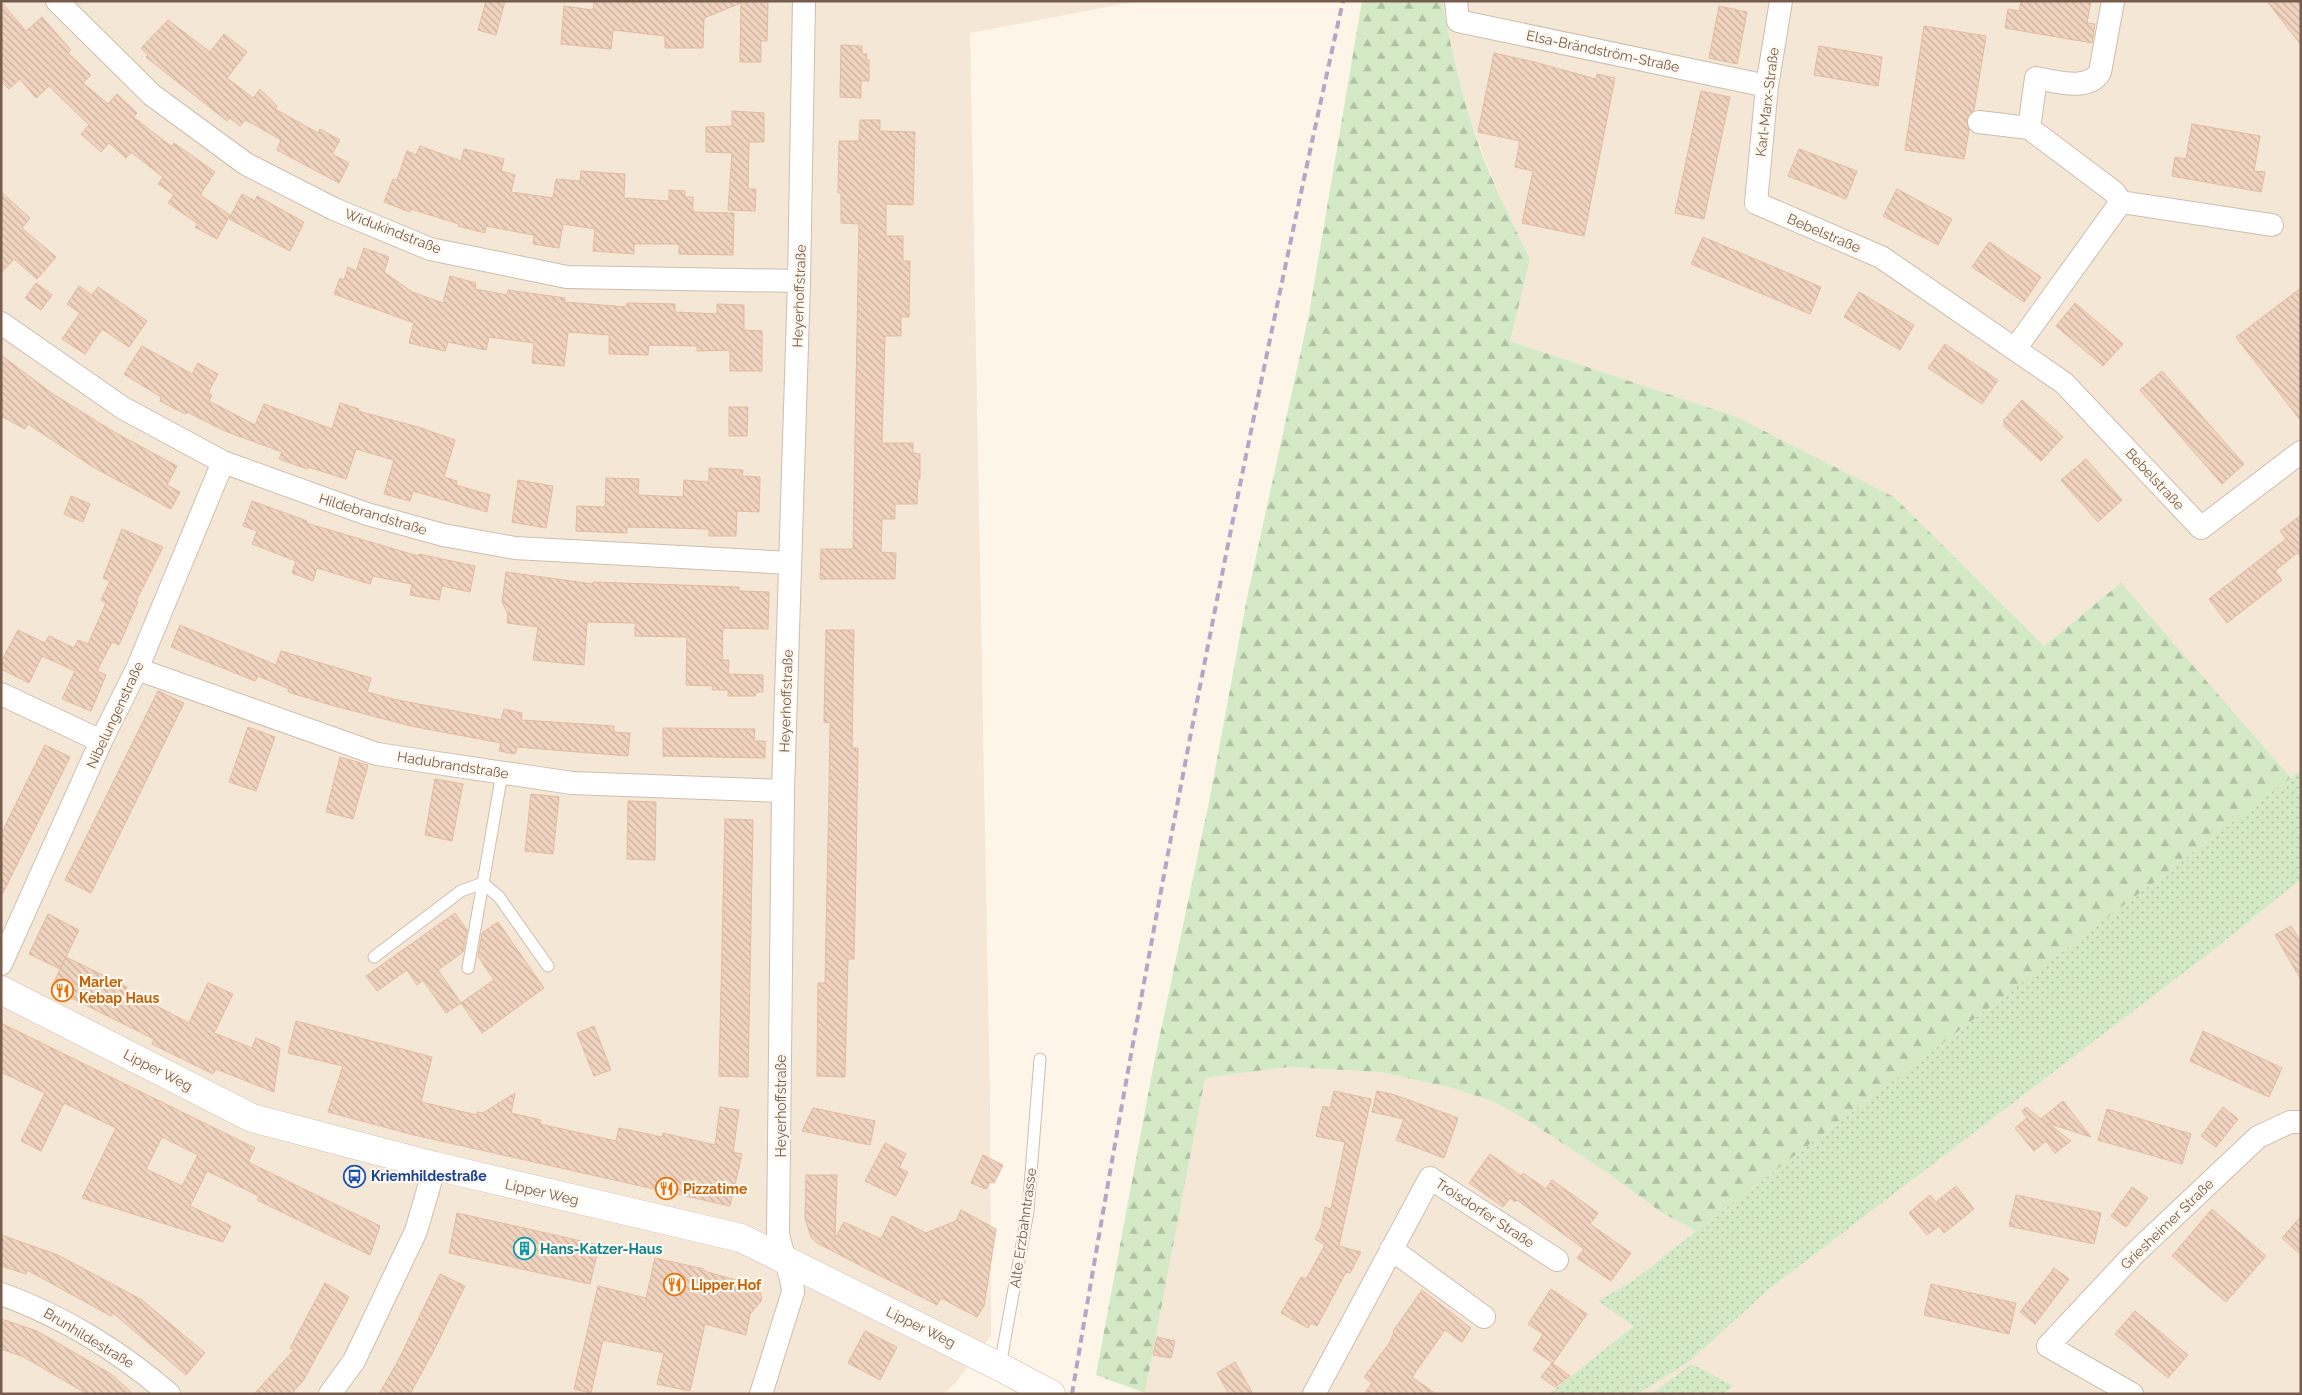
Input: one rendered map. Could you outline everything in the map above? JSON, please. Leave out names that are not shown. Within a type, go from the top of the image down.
[{"type":"street","name":"Widukindstraße","points":[[57,1],[152,96],[246,164],[334,209],[430,249],[567,277],[799,281]]},
{"type":"street","name":"Heyerhoffstraße","points":[[761,1394],[793,1292],[793,1283],[783,1259],[778,1232],[783,791],[799,281],[804,1]]},
{"type":"street","name":"Elsa-Brändström-Straße","points":[[1456,1],[1458,21],[1767,86]]},
{"type":"street","name":"Karl-Marx-Straße","points":[[1756,203],[1767,86],[1781,1]]},
{"type":"street","points":[[2029,128],[2036,78],[2083,84],[2096,79],[2100,72],[2113,1]]},
{"type":"street","points":[[1979,122],[2029,128],[2114,192],[2121,202],[2272,225]]},
{"type":"street","points":[[2015,349],[2121,202]]},
{"type":"street","name":"Bebelstraße","points":[[1756,203],[1880,257],[2064,383],[2201,528],[2301,452]]},
{"type":"street","name":"Hildebrandstraße","points":[[1,322],[123,408],[223,462],[367,514],[442,534],[515,548],[790,563]]},
{"type":"street","name":"Nibelungenstraße","points":[[1,964],[101,741],[137,669],[223,462]]},
{"type":"street","name":"Hadubrandstraße","points":[[137,669],[377,754],[572,783],[783,791]]},
{"type":"street","points":[[1,694],[101,741]]},
{"type":"street","name":"Lipper Weg","points":[[1,990],[252,1118],[435,1166],[741,1238],[1000,1366],[1051,1394]]},
{"type":"street","name":"Griesheimer Straße","points":[[2132,1394],[2048,1346],[2134,1254],[2258,1137],[2290,1122],[2301,1122]]},
{"type":"street","points":[[330,1394],[354,1361],[416,1231],[435,1166]]},
{"type":"street","name":"Troisdorfer Straße","points":[[1314,1394],[1430,1178],[1557,1260]]},
{"type":"street","points":[[1391,1249],[1484,1317]]},
{"type":"street","name":"Brunhildestraße","points":[[1,1294],[35,1306],[137,1366],[169,1394]]},
{"type":"lane","points":[[468,968],[502,772]]},
{"type":"lane","points":[[374,957],[461,891],[483,883]]},
{"type":"lane","points":[[483,883],[499,896],[548,966]]},
{"type":"lane","name":"Alte Erzbahntrasse","points":[[1000,1366],[1028,1211],[1040,1058]]},
{"type":"shaded area","points":[[1,1],[1139,1],[970,33],[990,1105],[991,1335],[957,1381],[944,1394],[1,1394]]},
{"type":"shaded area","points":[[1442,1],[2301,1],[2301,770],[2291,778],[2121,584],[2044,646],[1894,497],[1737,417],[1510,341],[1530,258],[1504,206],[1472,126],[1451,49]]},
{"type":"shaded area","points":[[2301,879],[2301,1394],[1638,1394],[1690,1361],[1768,1290],[2211,952]]},
{"type":"shaded area","points":[[1288,1067],[1380,1072],[1452,1088],[1492,1101],[1530,1122],[1606,1172],[1661,1212],[1696,1231],[1634,1280],[1599,1301],[1635,1326],[1549,1394],[1145,1394],[1204,1078]]},
{"type":"green space","points":[[1362,1],[1442,1],[1467,110],[1498,193],[1530,259],[1510,341],[1737,417],[1894,497],[2044,646],[2121,583],[2291,778],[1696,1231],[1661,1212],[1606,1172],[1530,1122],[1492,1101],[1452,1088],[1380,1072],[1288,1067],[1205,1078],[1145,1393],[1096,1375],[1152,1073],[1210,797],[1247,598],[1309,314]]},
{"type":"green space","points":[[2301,770],[2301,879],[2211,952],[1768,1290],[1690,1361],[1638,1394],[1549,1394],[1634,1326],[1598,1301],[1634,1280]]},
{"type":"green space","points":[[1692,1364],[1733,1386],[1723,1394],[1651,1394]]},
{"type":"building","points":[[486,1],[505,1],[496,35],[478,30]]},
{"type":"building","points":[[594,1],[768,2],[767,41],[761,41],[761,62],[740,62],[741,3],[704,18],[703,48],[665,48],[665,36],[613,30],[611,49],[561,44],[564,6],[593,10]]},
{"type":"building","points":[[2021,1],[2091,1],[2087,23],[2095,24],[2092,43],[2005,28],[2008,9],[2019,11]]},
{"type":"building","points":[[2267,1],[2301,1],[2301,45],[2280,18]]},
{"type":"building","points":[[1,2],[26,31],[42,17],[71,50],[68,53],[91,75],[83,83],[108,104],[117,94],[137,113],[133,117],[172,147],[174,143],[215,172],[200,195],[230,215],[217,239],[195,227],[198,224],[168,203],[174,195],[158,184],[163,177],[131,152],[126,158],[109,143],[101,152],[81,134],[89,125],[49,86],[36,98],[20,79],[9,89],[1,81]]},
{"type":"building","points":[[1719,6],[1747,12],[1737,64],[1709,58]]},
{"type":"building","points":[[168,20],[210,52],[224,34],[247,52],[227,78],[253,98],[260,89],[277,106],[275,109],[318,133],[320,129],[340,140],[332,154],[349,163],[339,183],[277,150],[281,140],[255,125],[245,120],[240,126],[230,118],[227,121],[146,57],[148,55],[141,48]]},
{"type":"building","points":[[1924,26],[1986,36],[1974,110],[1966,120],[1969,130],[1964,159],[1905,150]]},
{"type":"building","points":[[841,45],[862,46],[862,54],[867,54],[866,60],[869,60],[869,81],[861,81],[861,98],[840,97]]},
{"type":"building","points":[[1819,46],[1882,57],[1878,86],[1814,75]]},
{"type":"building","points":[[1494,53],[1596,79],[1597,74],[1615,78],[1584,236],[1522,223],[1533,171],[1515,167],[1520,141],[1478,132]]},
{"type":"building","points":[[1701,91],[1730,97],[1704,219],[1675,213]]},
{"type":"building","points":[[732,111],[764,113],[764,142],[749,142],[748,189],[756,189],[755,211],[728,210],[732,153],[706,152],[706,127],[732,126]]},
{"type":"building","points":[[860,120],[880,120],[880,131],[915,132],[913,205],[886,204],[886,236],[903,236],[903,261],[910,261],[909,317],[901,317],[901,336],[885,336],[882,443],[913,443],[913,453],[920,454],[920,479],[918,479],[917,504],[895,504],[895,519],[882,519],[881,552],[896,553],[895,579],[820,579],[821,549],[853,549],[859,224],[841,223],[841,193],[838,193],[839,141],[859,141]]},
{"type":"building","points":[[2192,124],[2260,136],[2254,171],[2265,172],[2261,192],[2172,176],[2175,157],[2186,159]]},
{"type":"building","points":[[420,146],[461,161],[464,149],[504,159],[501,171],[515,175],[511,192],[553,198],[556,179],[580,181],[581,171],[625,174],[624,198],[669,201],[669,190],[685,191],[685,197],[693,197],[693,212],[734,213],[733,255],[679,254],[679,244],[634,244],[634,254],[593,251],[595,229],[563,224],[559,248],[533,244],[534,235],[486,226],[485,233],[458,226],[459,224],[411,209],[410,212],[384,202],[393,179],[397,180],[407,151],[416,155]]},
{"type":"building","points":[[1799,149],[1857,171],[1846,199],[1788,176]]},
{"type":"building","points":[[1897,189],[1952,219],[1938,245],[1883,216]]},
{"type":"building","points":[[1,192],[30,218],[22,228],[56,257],[37,279],[14,259],[1,273]]},
{"type":"building","points":[[242,194],[255,201],[257,196],[304,222],[290,251],[229,219]]},
{"type":"building","points":[[1703,237],[1821,287],[1810,314],[1691,264]]},
{"type":"building","points":[[1989,242],[2041,277],[2024,302],[1972,267]]},
{"type":"building","points":[[364,248],[389,257],[384,272],[412,292],[443,303],[450,276],[476,283],[475,289],[507,295],[508,290],[565,298],[564,302],[626,307],[627,303],[675,304],[675,312],[717,314],[717,304],[744,305],[744,330],[762,331],[762,371],[730,371],[730,350],[697,351],[697,346],[649,345],[648,355],[609,354],[609,335],[568,332],[564,366],[532,363],[534,343],[489,337],[486,350],[448,342],[445,351],[409,343],[414,323],[334,294],[340,278],[344,280],[348,267],[356,271]]},
{"type":"building","points":[[36,283],[52,295],[41,310],[25,298]]},
{"type":"building","points":[[79,286],[92,295],[98,287],[147,321],[129,347],[102,329],[85,354],[62,339],[80,313],[67,304]]},
{"type":"building","points":[[2301,288],[2301,421],[2236,337]]},
{"type":"building","points":[[1859,292],[1914,325],[1900,350],[1844,317]]},
{"type":"building","points":[[2075,303],[2123,344],[2103,366],[2056,326]]},
{"type":"building","points":[[1945,344],[1998,380],[1982,404],[1928,368]]},
{"type":"building","points":[[142,346],[192,374],[198,363],[218,374],[208,393],[212,395],[209,401],[255,425],[264,404],[332,429],[340,403],[359,409],[358,411],[418,427],[455,440],[444,477],[457,481],[456,485],[490,495],[487,512],[413,491],[410,501],[384,494],[394,460],[356,449],[346,479],[308,467],[307,469],[279,459],[282,452],[225,431],[187,412],[186,414],[173,408],[160,401],[161,397],[124,374]]},
{"type":"building","points":[[1,355],[53,394],[114,432],[177,466],[167,485],[180,492],[171,509],[93,467],[28,424],[25,429],[1,416]]},
{"type":"building","points":[[2162,371],[2244,464],[2222,484],[2140,390]]},
{"type":"building","points":[[2022,400],[2063,437],[2041,461],[2004,426],[2004,420]]},
{"type":"building","points":[[729,407],[748,407],[747,436],[729,436]]},
{"type":"building","points":[[2086,459],[2122,500],[2098,522],[2061,480]]},
{"type":"building","points":[[709,468],[743,470],[742,476],[760,477],[759,512],[737,511],[736,536],[709,536],[709,529],[627,527],[627,533],[576,531],[577,506],[605,507],[606,478],[639,479],[638,495],[683,497],[684,480],[709,482]]},
{"type":"building","points":[[518,480],[553,486],[546,528],[512,522]]},
{"type":"building","points":[[71,496],[90,504],[83,522],[64,514]]},
{"type":"building","points":[[252,501],[307,521],[306,523],[418,556],[419,554],[475,566],[470,592],[442,586],[439,600],[410,595],[412,584],[373,576],[370,584],[317,568],[313,581],[292,573],[296,561],[252,544],[257,531],[243,526]]},
{"type":"building","points":[[2301,515],[2301,558],[2297,553],[2275,571],[2282,580],[2227,623],[2209,599],[2286,539],[2280,531]]},
{"type":"building","points":[[122,529],[163,547],[136,601],[138,602],[119,645],[112,642],[97,671],[106,675],[91,711],[62,699],[75,671],[42,656],[29,683],[1,669],[1,662],[18,630],[45,643],[49,636],[74,648],[78,640],[88,644],[106,603],[101,600],[110,581],[103,578]]},
{"type":"building","points":[[506,572],[593,584],[593,582],[739,587],[739,591],[769,592],[768,629],[723,628],[722,660],[729,660],[728,674],[763,675],[763,692],[756,692],[755,696],[728,696],[728,690],[712,690],[713,686],[686,685],[687,637],[635,636],[635,623],[587,622],[584,665],[533,660],[538,627],[507,623],[508,614],[502,602]]},
{"type":"building","points":[[180,625],[276,665],[281,651],[371,678],[367,692],[393,699],[501,720],[504,709],[522,713],[521,720],[614,726],[614,732],[630,733],[628,756],[517,747],[515,754],[499,751],[501,743],[411,726],[331,705],[288,692],[289,689],[258,676],[255,681],[171,647]]},
{"type":"building","points":[[826,630],[854,630],[852,748],[858,748],[856,868],[854,959],[848,959],[845,1077],[817,1076],[818,983],[825,983],[829,794],[830,723],[824,722]]},
{"type":"building","points":[[158,691],[184,703],[91,893],[65,880]]},
{"type":"building","points":[[248,727],[275,737],[256,791],[229,782]]},
{"type":"building","points":[[663,728],[755,729],[754,741],[765,741],[765,758],[663,756]]},
{"type":"building","points":[[45,745],[70,757],[1,897],[1,834]]},
{"type":"building","points":[[340,757],[368,765],[353,819],[326,812]]},
{"type":"building","points":[[435,779],[463,784],[452,841],[425,835]]},
{"type":"building","points":[[531,794],[559,797],[553,854],[525,851]]},
{"type":"building","points":[[628,801],[656,802],[655,860],[627,859]]},
{"type":"building","points":[[725,819],[753,820],[748,1077],[719,1076]]},
{"type":"building","points":[[455,913],[467,930],[463,952],[438,970],[461,1003],[446,1013],[423,980],[417,985],[407,970],[377,991],[366,976]]},
{"type":"building","points":[[48,914],[79,930],[60,969],[29,954]]},
{"type":"building","points":[[498,922],[544,988],[482,1033],[461,1003],[494,980],[478,956],[482,933]]},
{"type":"building","points":[[2291,926],[2301,942],[2301,980],[2275,935]]},
{"type":"building","points":[[66,957],[127,987],[126,990],[189,1023],[208,983],[233,994],[214,1033],[252,1048],[256,1038],[280,1048],[274,1092],[216,1069],[213,1074],[152,1044],[154,1039],[51,988]]},
{"type":"building","points":[[296,1021],[432,1057],[421,1102],[477,1115],[477,1112],[483,1113],[515,1093],[511,1113],[541,1120],[540,1124],[616,1141],[619,1128],[662,1137],[663,1133],[715,1145],[720,1107],[739,1110],[733,1152],[742,1154],[730,1206],[414,1135],[328,1112],[343,1066],[288,1053]]},
{"type":"building","points":[[1,1023],[255,1148],[248,1162],[380,1226],[370,1255],[257,1200],[259,1196],[207,1171],[190,1206],[231,1226],[223,1242],[82,1198],[116,1128],[64,1103],[41,1151],[21,1141],[45,1093],[1,1072]],"holes":[[[162,1137],[198,1155],[182,1186],[146,1169]]]},
{"type":"building","points":[[594,1026],[611,1070],[594,1076],[577,1033]]},
{"type":"building","points":[[2203,1031],[2282,1068],[2269,1097],[2190,1061]]},
{"type":"building","points":[[1334,1091],[1371,1099],[1339,1246],[1361,1252],[1350,1273],[1346,1272],[1317,1326],[1311,1323],[1308,1328],[1281,1313],[1301,1277],[1306,1279],[1325,1245],[1315,1239],[1321,1227],[1325,1207],[1331,1209],[1345,1142],[1316,1136],[1323,1106],[1330,1108]]},
{"type":"building","points":[[1377,1091],[1395,1095],[1458,1118],[1444,1158],[1396,1140],[1404,1119],[1372,1112]]},
{"type":"building","points":[[2063,1101],[2091,1137],[2047,1123],[2071,1141],[2055,1153],[2046,1141],[2034,1151],[2015,1128],[2027,1118],[2022,1111],[2026,1107],[2041,1119]]},
{"type":"building","points":[[2223,1107],[2238,1119],[2216,1147],[2201,1136]]},
{"type":"building","points":[[813,1108],[875,1121],[870,1145],[802,1131]]},
{"type":"building","points":[[2107,1109],[2191,1134],[2182,1164],[2098,1140]]},
{"type":"building","points":[[885,1143],[906,1154],[899,1168],[908,1172],[896,1196],[865,1181]]},
{"type":"building","points":[[1490,1154],[1521,1176],[1523,1173],[1546,1189],[1552,1180],[1598,1213],[1590,1224],[1631,1253],[1611,1281],[1577,1258],[1584,1249],[1517,1200],[1515,1202],[1510,1198],[1503,1207],[1469,1183]]},
{"type":"building","points":[[983,1155],[1003,1165],[994,1183],[990,1182],[986,1189],[971,1183]]},
{"type":"building","points":[[806,1175],[837,1175],[835,1238],[844,1222],[881,1239],[892,1216],[926,1233],[956,1221],[961,1210],[996,1229],[984,1306],[977,1317],[941,1298],[937,1305],[817,1243],[811,1237],[805,1218]]},
{"type":"building","points":[[1956,1186],[1974,1209],[1944,1233],[1939,1226],[1927,1235],[1909,1213],[1930,1195],[1936,1202]]},
{"type":"building","points":[[2132,1187],[2148,1198],[2126,1227],[2111,1216]]},
{"type":"building","points":[[2016,1195],[2101,1213],[2094,1244],[2009,1226]]},
{"type":"building","points":[[2212,1209],[2266,1256],[2226,1302],[2172,1256]]},
{"type":"building","name":"Hans-Katzer-Haus","points":[[457,1213],[599,1245],[590,1284],[449,1253]]},
{"type":"building","points":[[2301,1216],[2301,1255],[2282,1238]]},
{"type":"building","points":[[1,1235],[58,1255],[142,1300],[205,1353],[186,1375],[113,1313],[111,1316],[27,1270],[26,1274],[1,1266]]},
{"type":"building","points":[[655,1258],[704,1269],[704,1271],[757,1286],[762,1300],[750,1314],[746,1335],[705,1324],[690,1391],[657,1384],[664,1353],[603,1340],[591,1393],[574,1389],[598,1286],[646,1298]]},
{"type":"building","points":[[2054,1268],[2069,1279],[2035,1324],[2020,1312]]},
{"type":"building","points":[[440,1274],[465,1286],[434,1350],[410,1394],[379,1394],[398,1361]]},
{"type":"building","points":[[325,1283],[349,1297],[303,1381],[291,1394],[254,1394],[294,1350],[290,1348]]},
{"type":"building","points":[[1931,1284],[2016,1303],[2009,1334],[1924,1315]]},
{"type":"building","points":[[1551,1289],[1587,1314],[1553,1363],[1533,1350],[1543,1334],[1528,1324]]},
{"type":"building","points":[[1422,1290],[1471,1328],[1462,1342],[1445,1330],[1412,1377],[1436,1394],[1364,1394],[1372,1383],[1364,1377],[1390,1342],[1393,1331]]},
{"type":"building","points":[[2135,1311],[2188,1355],[2168,1378],[2115,1334]]},
{"type":"building","points":[[1,1319],[37,1331],[111,1374],[133,1394],[87,1394],[24,1357],[1,1349]]},
{"type":"building","points":[[865,1331],[897,1347],[880,1380],[848,1363]]},
{"type":"building","points":[[1157,1337],[1175,1341],[1171,1358],[1153,1355]]},
{"type":"building","points":[[1235,1362],[1253,1394],[1229,1394],[1217,1373]]},
{"type":"building","points":[[1552,1363],[1570,1376],[1555,1387],[1541,1377]]},
{"type":"railway","points":[[1072,1394],[1133,1045],[1198,696],[1268,348],[1343,1]]},
{"type":"place","name":"Marler Kebap Haus","points":[[63,990]]},
{"type":"place","name":"Kriemhildestraße","points":[[355,1176]]},
{"type":"place","name":"Pizzatime","points":[[667,1189]]},
{"type":"place","name":"Hans-Katzer-Haus","points":[[524,1249]]},
{"type":"place","name":"Lipper Hof","points":[[675,1285]]}]
